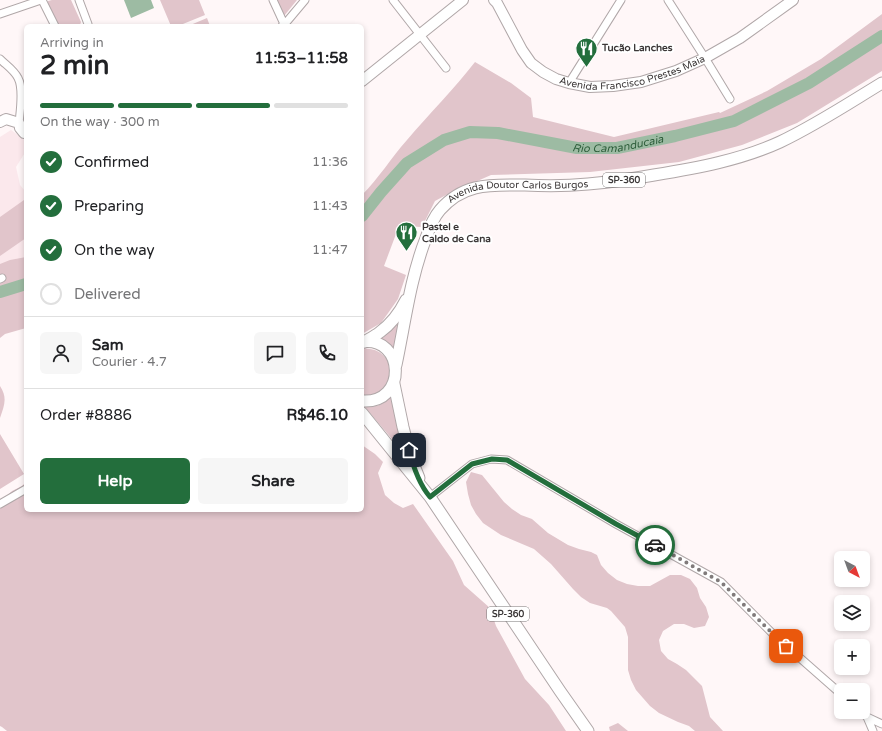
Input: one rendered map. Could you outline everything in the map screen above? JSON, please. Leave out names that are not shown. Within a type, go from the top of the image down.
[{"type":"main road","name":"Avenida Doutor Carlos Burgos","points":[[396,365],[411,291],[421,252],[430,227],[439,211],[452,199],[466,190],[480,186],[495,185],[566,186],[608,182],[710,165],[744,155],[779,142],[812,125],[882,83]]},
{"type":"main road","name":"Avenida Doutor Carlos Burgos","points":[[364,341],[380,332],[393,321],[403,307],[411,291]]},
{"type":"main road","name":"SP-360","points":[[364,342],[372,342],[380,345],[393,357],[396,365],[394,384],[403,427],[411,458],[426,492]]},
{"type":"main road","points":[[364,401],[379,398],[388,392],[394,384]]},
{"type":"main road","name":"SP-360","points":[[364,415],[426,492],[588,731]]},
{"type":"street","points":[[0,14],[42,0],[54,24]]},
{"type":"street","points":[[79,0],[88,24]]},
{"type":"street","points":[[273,0],[283,24]]},
{"type":"street","points":[[286,24],[305,0]]},
{"type":"street","points":[[393,0],[446,68]]},
{"type":"street","points":[[364,80],[463,0]]},
{"type":"street","points":[[569,83],[621,0]]},
{"type":"street","points":[[668,0],[730,99]]},
{"type":"street","name":"Avenida Francisco Prestes Maia","points":[[495,1],[522,50],[531,63],[556,79],[590,87],[613,86],[641,82],[676,71],[705,58],[740,38],[793,0]]},
{"type":"street","points":[[0,59],[18,78],[21,88],[19,123],[20,128],[24,133]]},
{"type":"street","points":[[0,122],[6,119],[19,123]]},
{"type":"street","points":[[426,492],[472,464],[492,459],[507,460],[616,524],[721,582],[775,636],[834,688]]},
{"type":"street","points":[[0,504],[24,490]]},
{"type":"street","points":[[870,717],[882,724]]},
{"type":"street","points":[[867,719],[873,731]]},
{"type":"shaded area","points":[[71,0],[81,22],[80,24],[57,24],[47,4],[48,1]]},
{"type":"shaded area","points":[[124,0],[151,0],[154,8],[131,18]]},
{"type":"shaded area","points":[[160,0],[199,0],[205,15],[183,24],[170,24]]},
{"type":"shaded area","points":[[277,0],[297,0],[284,16]]},
{"type":"shaded area","points":[[882,14],[882,71],[797,123],[742,145],[679,162],[590,172],[491,175],[435,201],[422,227],[399,226],[384,266],[406,275],[398,299],[381,323],[364,333],[364,193],[415,130],[459,82],[475,62],[511,83],[531,98],[533,117],[614,137],[720,113],[767,91],[821,59]]},
{"type":"shaded area","points":[[207,18],[209,24],[193,24]]},
{"type":"shaded area","points":[[11,130],[24,140],[24,154],[16,167],[20,185],[24,190],[24,273],[0,279],[0,137]]},
{"type":"shaded area","points":[[24,200],[24,239],[0,256],[0,217]]},
{"type":"shaded area","points":[[24,257],[24,329],[5,334],[0,338],[0,264]]},
{"type":"shaded area","points":[[402,318],[396,352],[378,340]]},
{"type":"shaded area","points":[[364,348],[375,350],[383,355],[390,368],[387,383],[379,393],[371,396],[364,396]]},
{"type":"shaded area","points":[[0,386],[5,398],[0,418]]},
{"type":"shaded area","points":[[391,396],[403,452],[364,406],[379,405]]},
{"type":"shaded area","points":[[0,434],[24,474],[0,489]]},
{"type":"shaded area","points":[[364,446],[383,462],[378,473],[385,495],[394,503],[403,508],[413,504],[453,561],[464,585],[490,608],[496,626],[525,679],[549,705],[566,731],[7,731],[0,726],[0,502],[12,491],[24,484],[24,512],[364,512]]},
{"type":"shaded area","points":[[471,472],[482,475],[504,502],[521,515],[532,519],[548,533],[568,545],[597,555],[601,565],[617,580],[638,586],[650,586],[670,575],[681,575],[690,579],[697,588],[709,617],[705,626],[694,628],[684,624],[674,624],[663,631],[659,640],[661,651],[668,659],[686,670],[702,686],[710,717],[723,731],[695,731],[689,726],[659,713],[650,706],[636,690],[631,680],[628,670],[628,637],[625,627],[607,608],[590,603],[581,597],[551,564],[534,549],[501,535],[483,523],[471,505],[468,494],[466,482]]},
{"type":"shaded area","points":[[618,723],[628,731],[610,731],[609,727]]},
{"type":"waterway","name":"Rio Camanducaia","points":[[364,213],[407,163],[444,140],[470,132],[498,133],[577,148],[617,148],[675,136],[734,121],[809,83],[882,36]]},
{"type":"waterway","name":"Rio Camanducaia","points":[[0,292],[24,285]]},
{"type":"way so far","points":[[655,545],[721,582],[786,646]]},
{"type":"place","name":"Tucão Lanches","points":[[587,68]]},
{"type":"place","name":"Pastel e Caldo de Cana","points":[[407,252]]},
{"type":"route","points":[[409,450],[423,488],[430,497],[472,464],[492,459],[507,460],[616,524],[655,545]]}]
